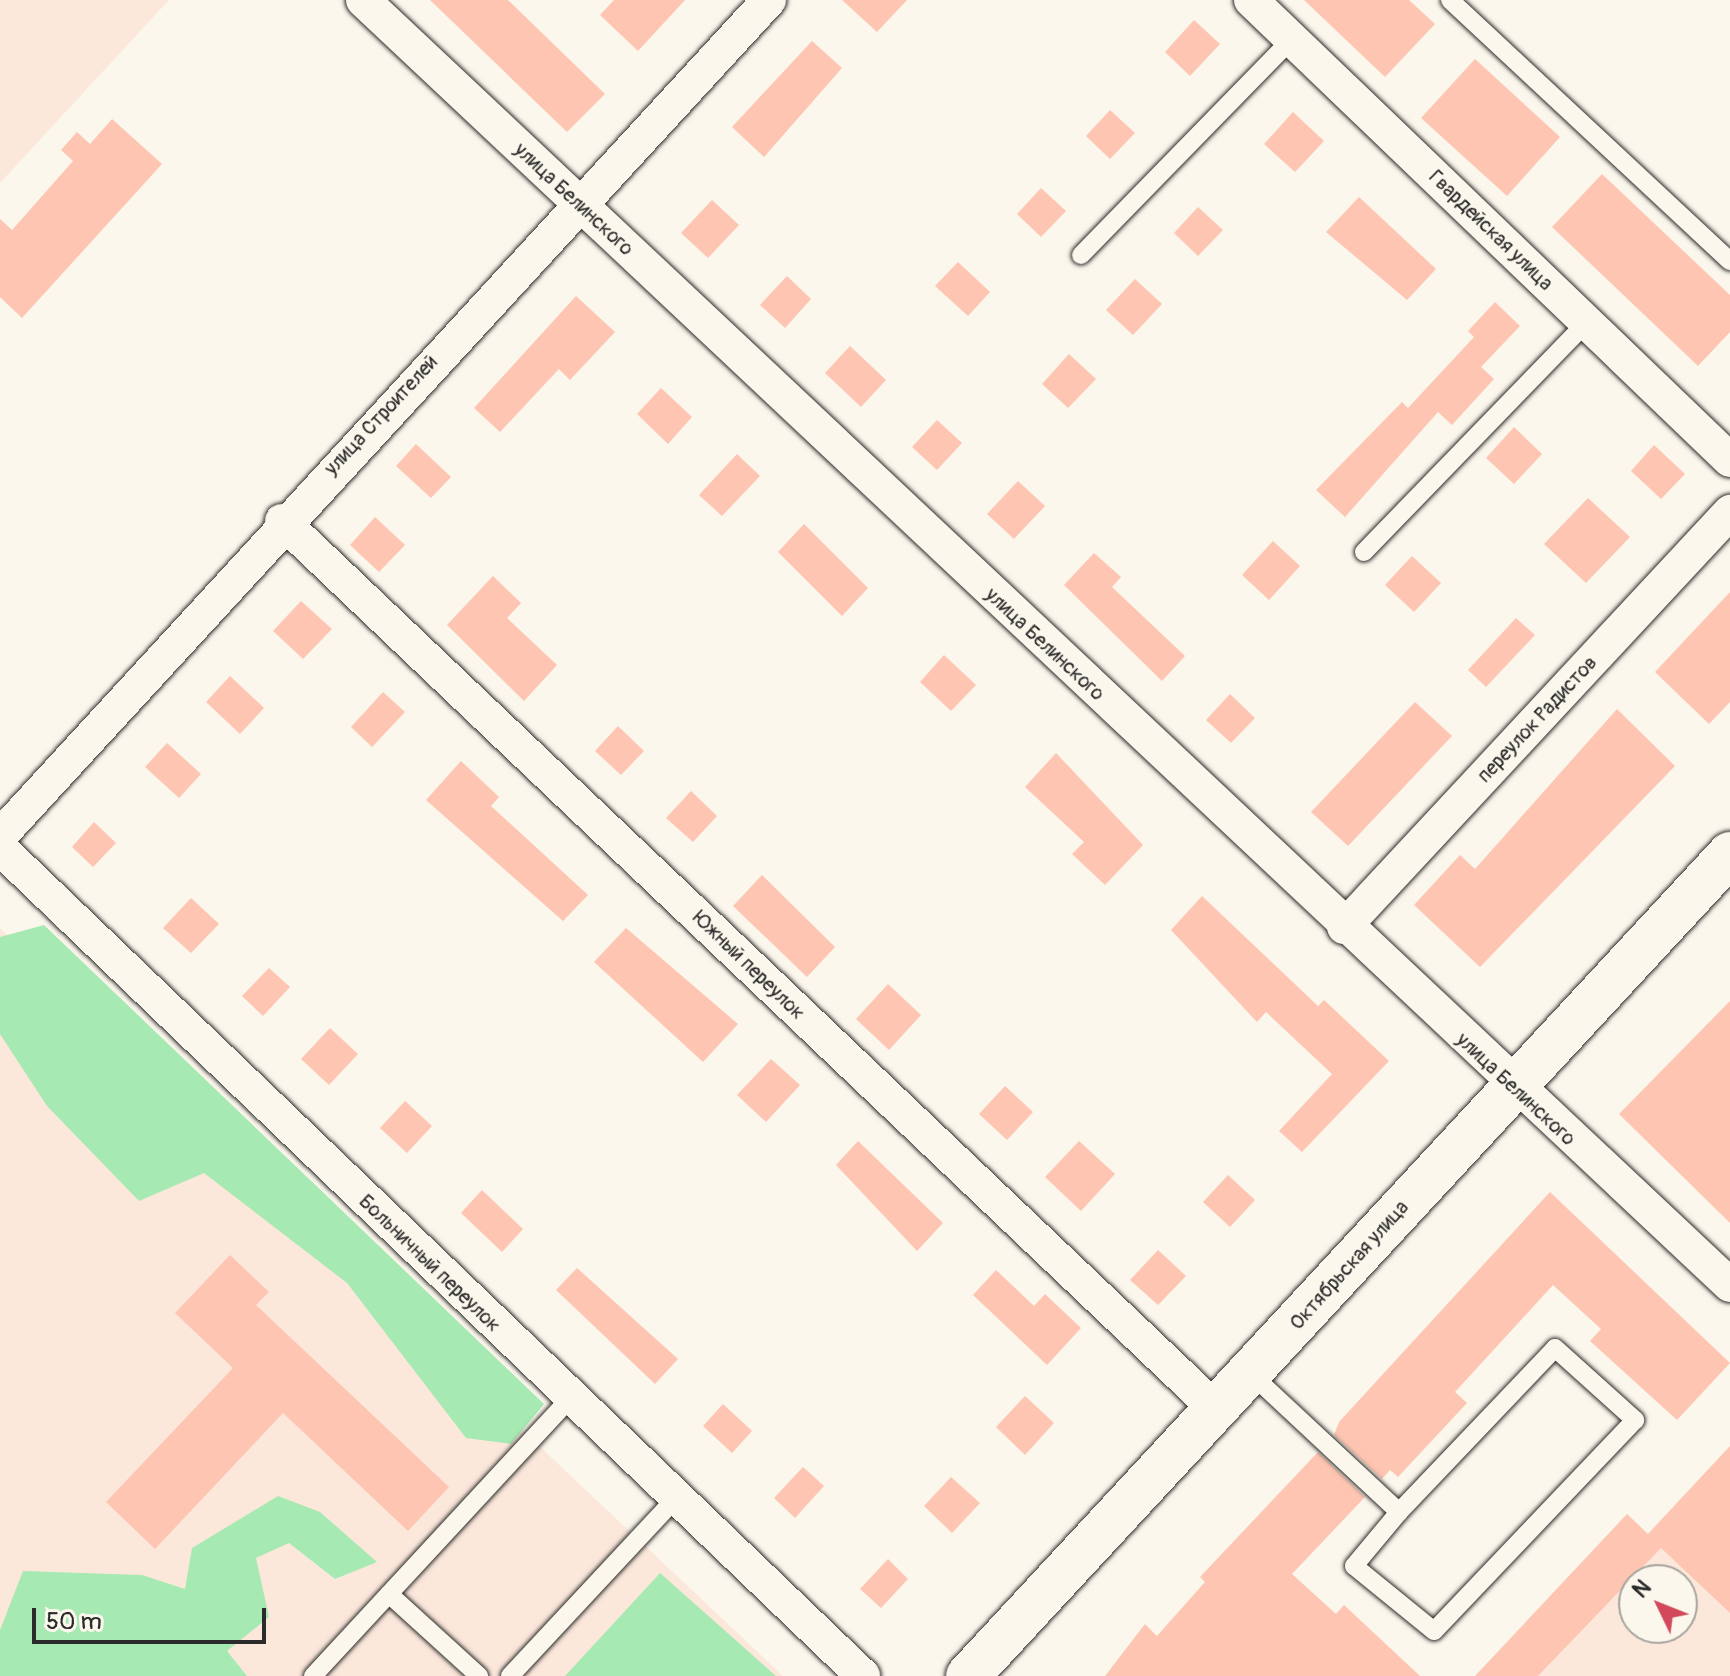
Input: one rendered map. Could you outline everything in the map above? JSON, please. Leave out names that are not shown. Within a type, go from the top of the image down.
[{"type":"main road","name":"Октябрьская улица","points":[[968,1676],[1730,854]]},
{"type":"street","name":"улица Белинского","points":[[363,0],[1513,1086],[1730,1285]]},
{"type":"street","name":"улица Строителей","points":[[0,836],[282,521],[769,0]]},
{"type":"street","name":"Гвардейская улица","points":[[1251,0],[1730,460]]},
{"type":"street","name":"переулок Радистов","points":[[1344,927],[1730,512]]},
{"type":"street","name":"Южный переулок","points":[[282,521],[1217,1410]]},
{"type":"street","name":"Больничный переулок","points":[[0,848],[675,1499],[863,1676]]},
{"type":"lane","points":[[1450,0],[1730,261]]},
{"type":"lane","points":[[1081,255],[1292,39]]},
{"type":"lane","points":[[1364,552],[1587,322]]},
{"type":"lane","points":[[1555,1348],[1635,1420],[1434,1631],[1354,1566],[1399,1512],[1555,1348]]},
{"type":"lane","points":[[1250,1373],[1399,1512]]},
{"type":"lane","points":[[313,1676],[570,1398]]},
{"type":"lane","points":[[510,1676],[675,1499]]},
{"type":"lane","points":[[389,1594],[479,1676]]},
{"type":"shaded area","points":[[0,0],[169,0],[0,183]]},
{"type":"shaded area","points":[[0,928],[537,1444],[783,1676],[0,1676]]},
{"type":"shaded area","points":[[1730,1446],[1730,1676],[1475,1676],[1648,1534]]},
{"type":"green space","points":[[44,925],[544,1404],[511,1444],[466,1438],[347,1283],[204,1173],[139,1201],[47,1106],[0,1034],[0,937]]},
{"type":"green space","points":[[278,1496],[320,1512],[377,1562],[335,1579],[289,1543],[256,1558],[269,1617],[227,1651],[247,1676],[0,1676],[0,1630],[23,1571],[142,1575],[185,1589],[192,1548]]},
{"type":"green space","points":[[660,1573],[776,1676],[565,1676]]},
{"type":"building","points":[[430,0],[508,0],[605,94],[567,132]]},
{"type":"building","points":[[614,0],[685,0],[638,51],[600,15]]},
{"type":"building","points":[[842,0],[907,0],[877,32]]},
{"type":"building","points":[[1304,0],[1409,0],[1435,24],[1385,77]]},
{"type":"building","points":[[1194,20],[1220,44],[1190,76],[1165,52]]},
{"type":"building","points":[[812,41],[842,68],[764,157],[732,127]]},
{"type":"building","points":[[1475,59],[1560,137],[1507,196],[1421,118]]},
{"type":"building","points":[[1110,110],[1135,133],[1110,159],[1086,136]]},
{"type":"building","points":[[1293,112],[1324,141],[1295,172],[1264,144]]},
{"type":"building","points":[[112,119],[162,164],[22,318],[0,297],[0,219],[12,230],[73,161],[61,150],[77,132],[90,144]]},
{"type":"building","points":[[1602,174],[1730,295],[1730,332],[1698,366],[1552,227]]},
{"type":"building","points":[[1041,188],[1066,211],[1041,237],[1017,214]]},
{"type":"building","points":[[1359,197],[1436,269],[1407,300],[1326,232]]},
{"type":"building","points":[[712,200],[739,225],[708,258],[681,233]]},
{"type":"building","points":[[1198,207],[1223,230],[1198,256],[1174,233]]},
{"type":"building","points":[[958,262],[990,292],[968,316],[935,286]]},
{"type":"building","points":[[787,276],[811,299],[785,328],[760,305]]},
{"type":"building","points":[[1135,279],[1162,304],[1133,335],[1106,310]]},
{"type":"building","points":[[576,296],[615,332],[570,380],[559,369],[500,432],[474,408]]},
{"type":"building","points":[[1495,302],[1520,326],[1481,367],[1494,379],[1452,425],[1438,412],[1345,517],[1316,490],[1402,402],[1408,408],[1474,337],[1468,331]]},
{"type":"building","points":[[850,346],[886,380],[861,407],[825,373]]},
{"type":"building","points":[[1069,354],[1096,379],[1068,408],[1042,384]]},
{"type":"building","points":[[661,388],[692,417],[668,444],[637,414]]},
{"type":"building","points":[[937,420],[962,443],[937,470],[912,447]]},
{"type":"building","points":[[1514,427],[1542,454],[1514,484],[1486,458]]},
{"type":"building","points":[[416,444],[451,477],[431,498],[396,466]]},
{"type":"building","points":[[1654,445],[1685,474],[1661,499],[1631,471]]},
{"type":"building","points":[[737,454],[760,476],[722,516],[699,495]]},
{"type":"building","points":[[1018,481],[1045,506],[1014,539],[987,514]]},
{"type":"building","points":[[1588,498],[1630,537],[1586,583],[1544,544]]},
{"type":"building","points":[[375,517],[405,545],[379,572],[350,545]]},
{"type":"building","points":[[804,524],[868,588],[842,616],[778,552]]},
{"type":"building","points":[[1273,541],[1300,566],[1269,600],[1242,575]]},
{"type":"building","points":[[1094,553],[1121,577],[1112,587],[1185,656],[1162,681],[1064,585]]},
{"type":"building","points":[[1412,556],[1441,583],[1414,612],[1385,585]]},
{"type":"building","points":[[493,576],[521,603],[507,618],[557,665],[524,701],[447,625]]},
{"type":"building","points":[[1730,592],[1730,702],[1709,724],[1655,672]]},
{"type":"building","points":[[301,601],[332,629],[303,659],[273,631]]},
{"type":"building","points":[[1516,618],[1535,635],[1486,687],[1468,670]]},
{"type":"building","points":[[944,655],[976,685],[951,711],[920,682]]},
{"type":"building","points":[[230,676],[264,708],[240,734],[206,702]]},
{"type":"building","points":[[383,692],[405,712],[372,747],[351,727]]},
{"type":"building","points":[[1230,694],[1255,718],[1231,743],[1206,720]]},
{"type":"building","points":[[1415,702],[1452,736],[1348,846],[1311,812]]},
{"type":"building","points":[[1617,709],[1675,766],[1480,967],[1414,905],[1460,855],[1475,869]]},
{"type":"building","points":[[618,726],[644,751],[621,775],[595,751]]},
{"type":"building","points":[[167,743],[201,774],[179,798],[145,767]]},
{"type":"building","points":[[1056,753],[1143,845],[1105,885],[1072,854],[1084,842],[1025,787]]},
{"type":"building","points":[[461,761],[499,797],[491,806],[588,895],[563,921],[426,800]]},
{"type":"building","points":[[691,791],[717,816],[693,842],[666,818]]},
{"type":"building","points":[[94,822],[116,843],[93,867],[72,847]]},
{"type":"building","points":[[762,875],[835,947],[807,977],[733,906]]},
{"type":"building","points":[[1202,896],[1318,1006],[1324,1000],[1389,1061],[1302,1152],[1279,1131],[1332,1074],[1266,1012],[1257,1022],[1171,930]]},
{"type":"building","points":[[191,898],[219,924],[191,953],[163,928]]},
{"type":"building","points":[[626,928],[738,1024],[703,1062],[594,962]]},
{"type":"building","points":[[269,968],[290,987],[263,1016],[242,996]]},
{"type":"building","points":[[888,984],[921,1015],[889,1050],[856,1019]]},
{"type":"building","points":[[1730,1001],[1730,1223],[1619,1114]]},
{"type":"building","points":[[330,1028],[358,1054],[329,1085],[301,1059]]},
{"type":"building","points":[[771,1059],[800,1085],[766,1122],[737,1095]]},
{"type":"building","points":[[1005,1086],[1033,1112],[1007,1140],[979,1114]]},
{"type":"building","points":[[405,1101],[432,1126],[407,1153],[380,1128]]},
{"type":"building","points":[[858,1141],[943,1223],[917,1251],[836,1165]]},
{"type":"building","points":[[1079,1141],[1115,1174],[1081,1211],[1045,1177]]},
{"type":"building","points":[[1228,1175],[1255,1200],[1230,1227],[1203,1202]]},
{"type":"building","points":[[482,1190],[523,1229],[502,1252],[461,1213]]},
{"type":"building","points":[[1550,1192],[1730,1363],[1677,1420],[1590,1341],[1601,1329],[1553,1285],[1455,1392],[1467,1403],[1398,1477],[1390,1470],[1382,1479],[1334,1435],[1339,1422]]},
{"type":"building","points":[[1158,1250],[1186,1276],[1158,1305],[1130,1280]]},
{"type":"building","points":[[230,1255],[269,1292],[256,1305],[449,1487],[408,1531],[283,1413],[155,1549],[106,1502],[233,1368],[175,1313]]},
{"type":"building","points":[[577,1268],[678,1359],[655,1384],[556,1290]]},
{"type":"building","points":[[996,1270],[1034,1306],[1045,1294],[1081,1328],[1047,1365],[973,1295]]},
{"type":"building","points":[[1025,1396],[1054,1423],[1025,1455],[996,1427]]},
{"type":"building","points":[[723,1404],[752,1431],[732,1453],[703,1426]]},
{"type":"building","points":[[1730,1446],[1730,1613],[1698,1583],[1698,1564],[1678,1564],[1661,1548],[1646,1564],[1618,1564],[1618,1593],[1538,1676],[1475,1676],[1627,1514],[1648,1534]]},
{"type":"building","points":[[1318,1452],[1365,1497],[1292,1574],[1336,1614],[1344,1605],[1420,1676],[1105,1676],[1145,1624],[1157,1636],[1205,1582],[1200,1577]]},
{"type":"building","points":[[803,1467],[824,1486],[795,1518],[774,1498]]},
{"type":"building","points":[[951,1477],[980,1503],[952,1533],[924,1506]]},
{"type":"building","points":[[888,1559],[908,1579],[881,1608],[860,1589]]}]
